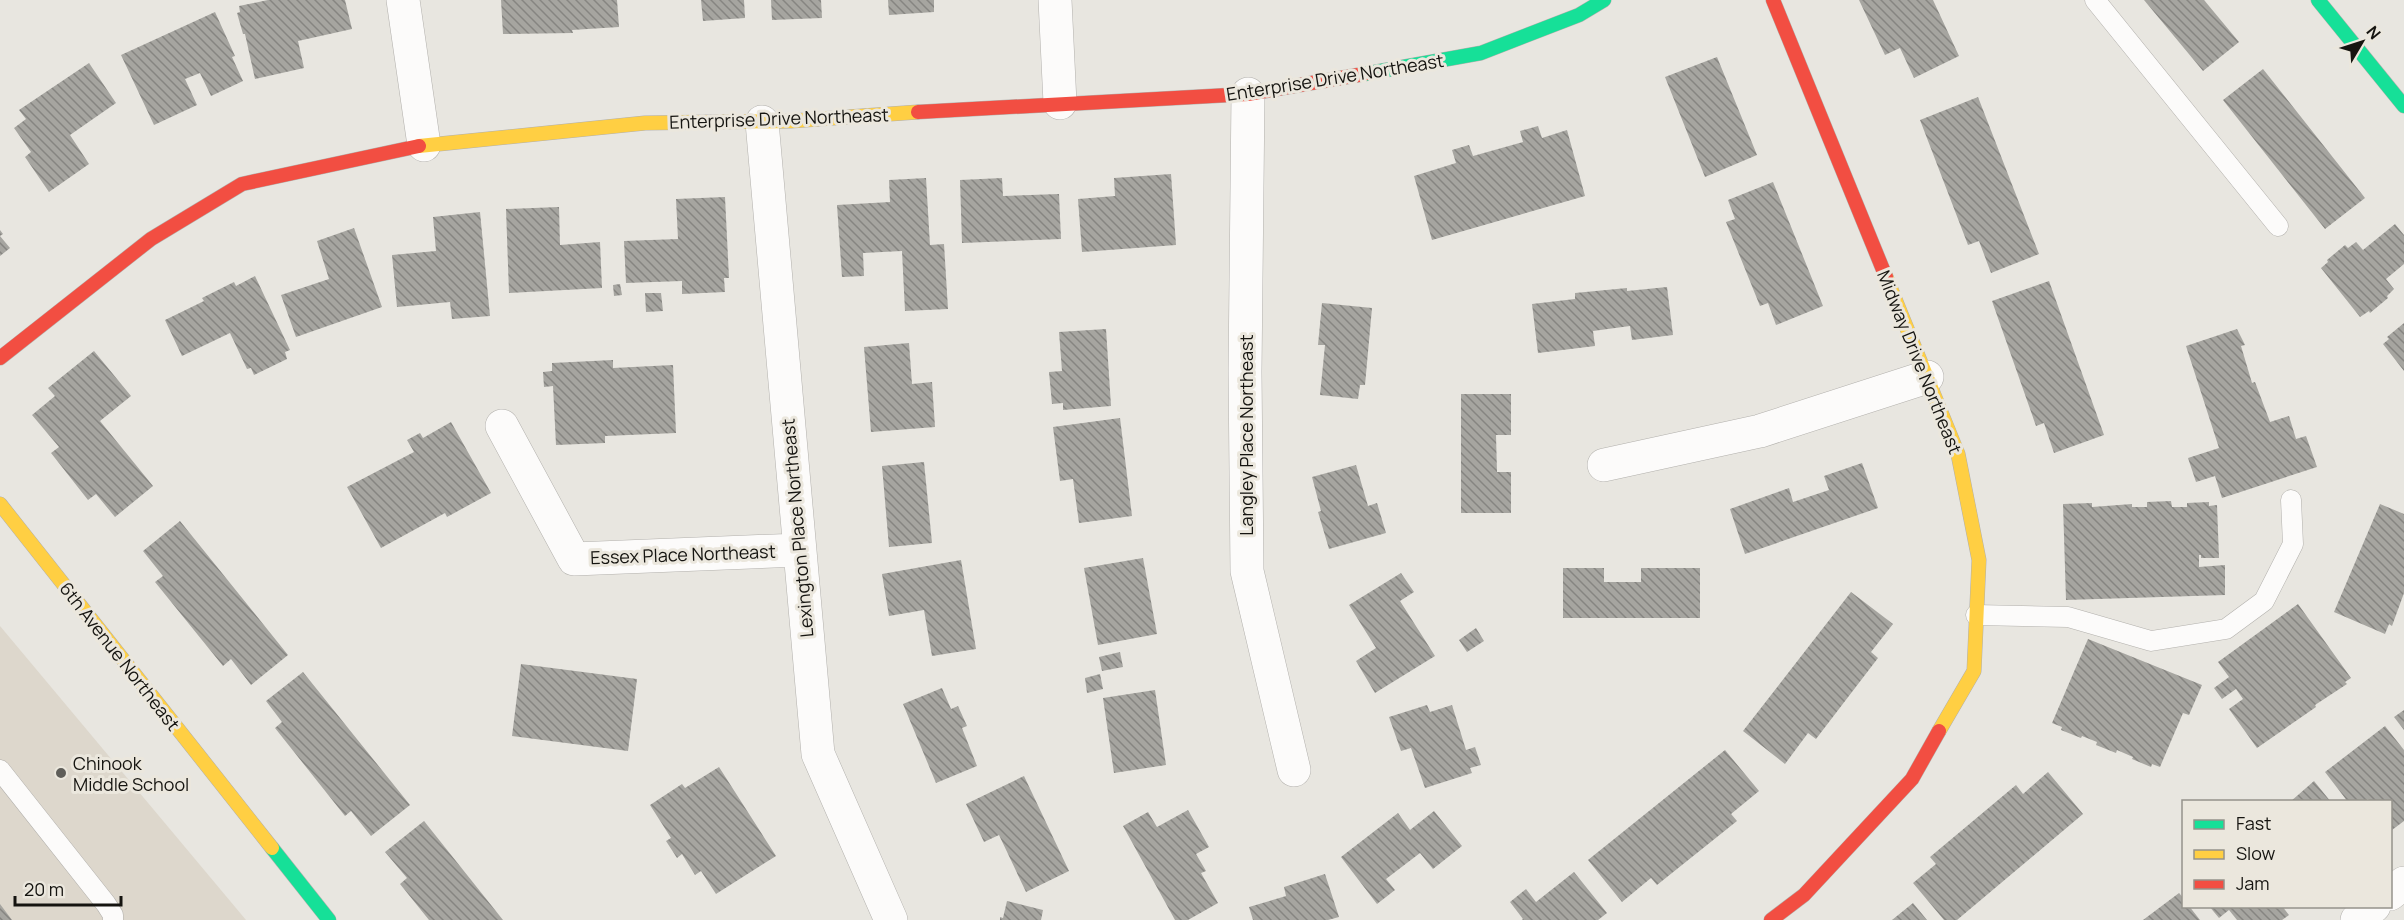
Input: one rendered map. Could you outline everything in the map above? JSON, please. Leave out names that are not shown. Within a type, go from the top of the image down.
[{"type":"street","points":[[404,0],[424,146]]},
{"type":"street","points":[[1055,0],[1060,103]]},
{"type":"street","name":"Enterprise Drive Northeast","points":[[0,358],[151,239],[242,184],[424,146],[645,123],[762,122],[1060,103],[1248,94],[1481,53],[1580,15],[1604,0]]},
{"type":"street","name":"Midway Drive Northeast","points":[[1771,920],[1804,895],[1912,779],[1974,671],[1979,560],[1958,454],[1773,0]]},
{"type":"street","points":[[2318,0],[2404,106]]},
{"type":"street","name":"Langley Place Northeast","points":[[1248,94],[1245,372],[1247,571],[1294,770]]},
{"type":"street","name":"Lexington Place Northeast","points":[[762,122],[798,550],[818,754],[891,920]]},
{"type":"street","points":[[1604,465],[1760,431],[1927,377]]},
{"type":"street","name":"Essex Place Northeast","points":[[502,426],[574,559],[798,550]]},
{"type":"street","name":"6th Avenue Northeast","points":[[4,518],[329,920]]},
{"type":"street","points":[[2392,893],[2404,883]]},
{"type":"street","points":[[2357,920],[2372,908]]},
{"type":"lane","points":[[2095,0],[2278,226]]},
{"type":"lane","points":[[1976,615],[2068,617],[2151,641],[2226,629],[2264,601],[2293,544],[2291,500]]},
{"type":"lane","points":[[0,770],[106,904],[113,915],[113,920]]},
{"type":"shaded area","name":"Chinook Middle School","points":[[0,626],[246,920],[0,920]]},
{"type":"building","points":[[268,0],[345,0],[352,29],[298,41],[304,68],[255,79],[245,34],[243,34],[237,13],[240,12],[239,6]]},
{"type":"building","points":[[501,0],[617,0],[619,27],[572,30],[573,33],[503,34]]},
{"type":"building","points":[[701,0],[744,0],[745,18],[703,21]]},
{"type":"building","points":[[771,0],[821,0],[822,18],[772,20]]},
{"type":"building","points":[[888,0],[934,0],[934,12],[889,15]]},
{"type":"building","points":[[1859,0],[1933,0],[1959,56],[1914,78],[1900,48],[1885,55]]},
{"type":"building","points":[[2144,0],[2204,0],[2239,42],[2203,71]]},
{"type":"building","points":[[215,12],[235,56],[232,57],[243,81],[211,96],[200,73],[185,79],[197,105],[154,125],[121,55]]},
{"type":"building","points":[[1717,57],[1757,155],[1705,177],[1665,77]]},
{"type":"building","points":[[89,63],[116,103],[70,135],[89,164],[49,192],[25,157],[31,152],[14,128],[26,119],[19,110]]},
{"type":"building","points":[[2263,69],[2365,198],[2325,229],[2223,100]]},
{"type":"building","points":[[1978,97],[2039,254],[1991,273],[1979,241],[1968,245],[1920,120]]},
{"type":"building","points":[[1538,126],[1542,138],[1567,130],[1585,196],[1432,240],[1414,176],[1456,163],[1452,150],[1469,145],[1473,156],[1523,142],[1520,131]]},
{"type":"building","points":[[1171,174],[1176,245],[1082,252],[1078,199],[1115,196],[1114,178]]},
{"type":"building","points":[[926,178],[930,245],[944,244],[948,309],[905,311],[902,251],[863,253],[864,276],[842,277],[837,205],[890,202],[889,180]]},
{"type":"building","points":[[1002,178],[1003,196],[1059,194],[1061,239],[962,243],[960,180]]},
{"type":"building","points":[[1773,182],[1823,306],[1776,325],[1768,303],[1760,306],[1726,222],[1735,219],[1728,200]]},
{"type":"building","points":[[725,197],[729,278],[724,278],[725,292],[682,294],[682,281],[626,283],[624,241],[678,239],[676,199]]},
{"type":"building","points":[[559,207],[560,245],[600,242],[602,288],[509,293],[506,209]]},
{"type":"building","points":[[480,212],[490,316],[452,319],[450,302],[397,307],[392,255],[436,251],[433,217]]},
{"type":"building","points":[[2395,224],[2404,235],[2404,264],[2386,279],[2394,289],[2387,296],[2388,298],[2370,313],[2369,311],[2360,317],[2321,268],[2345,245],[2348,248],[2356,242],[2363,250]]},
{"type":"building","points":[[354,228],[382,307],[296,337],[281,295],[329,279],[317,241]]},
{"type":"building","points":[[0,236],[10,248],[0,256]]},
{"type":"building","points":[[255,276],[290,350],[285,352],[287,359],[254,375],[251,368],[247,369],[230,333],[182,356],[165,320],[204,301],[202,298],[234,282],[236,286]]},
{"type":"building","points":[[2049,281],[2104,435],[2054,453],[2044,423],[2036,426],[1992,301]]},
{"type":"building","points":[[620,284],[622,295],[614,296],[613,285]]},
{"type":"building","points":[[1667,287],[1673,335],[1632,340],[1630,326],[1593,331],[1595,346],[1538,353],[1532,304],[1575,299],[1575,293]]},
{"type":"building","points":[[645,293],[661,293],[663,311],[646,312]]},
{"type":"building","points":[[1322,303],[1372,308],[1365,385],[1360,385],[1358,399],[1320,395],[1325,345],[1318,345]]},
{"type":"building","points":[[2404,323],[2404,371],[2383,344],[2389,339],[2387,337]]},
{"type":"building","points":[[1106,329],[1111,406],[1063,410],[1063,403],[1052,404],[1049,372],[1062,371],[1059,332]]},
{"type":"building","points":[[2237,329],[2245,345],[2241,346],[2252,383],[2255,382],[2270,422],[2289,416],[2296,439],[2306,436],[2317,467],[2222,498],[2215,476],[2196,482],[2188,458],[2219,448],[2186,346]]},
{"type":"building","points":[[909,343],[912,384],[932,382],[935,427],[871,432],[864,347]]},
{"type":"building","points":[[94,351],[131,396],[100,421],[153,486],[115,517],[96,494],[88,500],[51,453],[59,447],[32,415],[55,396],[48,388]]},
{"type":"building","points":[[613,360],[613,368],[673,365],[676,433],[605,436],[605,443],[556,445],[553,386],[544,387],[543,372],[552,371],[552,363]]},
{"type":"building","points":[[1461,394],[1511,394],[1511,435],[1496,435],[1497,472],[1511,472],[1511,513],[1461,513]]},
{"type":"building","points":[[1120,418],[1132,516],[1079,523],[1073,479],[1060,481],[1053,427]]},
{"type":"building","points":[[451,422],[491,493],[447,517],[445,513],[381,548],[347,487],[414,452],[407,440],[420,433],[423,438]]},
{"type":"building","points":[[924,462],[932,543],[889,547],[882,466]]},
{"type":"building","points":[[1862,463],[1878,508],[1745,554],[1730,509],[1789,488],[1793,502],[1829,490],[1824,476]]},
{"type":"building","points":[[1356,465],[1368,506],[1377,503],[1386,533],[1329,549],[1318,512],[1321,511],[1312,477]]},
{"type":"building","points":[[2171,501],[2172,507],[2187,507],[2187,503],[2209,502],[2209,506],[2217,505],[2219,558],[2201,558],[2199,555],[2199,567],[2225,565],[2225,595],[2066,600],[2063,504],[2092,503],[2092,507],[2132,504],[2132,507],[2147,507],[2147,502]]},
{"type":"building","points":[[2380,504],[2404,514],[2404,593],[2392,626],[2389,624],[2385,634],[2334,612]]},
{"type":"building","points":[[180,521],[288,655],[251,685],[231,659],[223,666],[155,582],[163,576],[143,551]]},
{"type":"building","points":[[1143,558],[1157,634],[1098,645],[1084,568]]},
{"type":"building","points":[[961,560],[976,649],[932,656],[924,610],[889,616],[882,574]]},
{"type":"building","points":[[1563,568],[1604,568],[1604,582],[1641,582],[1641,568],[1700,568],[1700,618],[1563,618]]},
{"type":"building","points":[[1401,573],[1414,592],[1400,601],[1435,656],[1375,693],[1356,661],[1376,648],[1349,605]]},
{"type":"building","points":[[1851,592],[1893,624],[1871,652],[1878,658],[1816,739],[1808,733],[1785,764],[1743,731]]},
{"type":"building","points":[[2298,604],[2351,678],[2345,682],[2347,684],[2257,748],[2229,709],[2243,699],[2236,689],[2222,699],[2214,688],[2229,677],[2218,662]]},
{"type":"building","points":[[1476,628],[1484,641],[1467,652],[1459,640]]},
{"type":"building","points":[[2088,639],[2202,685],[2189,715],[2183,713],[2160,767],[2152,764],[2151,767],[2117,750],[2116,753],[2096,745],[2097,742],[2061,730],[2062,727],[2052,723]]},
{"type":"building","points":[[1120,652],[1123,667],[1102,671],[1099,657]]},
{"type":"building","points":[[521,664],[637,679],[628,751],[512,736]]},
{"type":"building","points":[[303,672],[410,805],[371,836],[351,811],[345,816],[275,728],[282,722],[266,701]]},
{"type":"building","points":[[1100,674],[1103,689],[1087,693],[1085,678]]},
{"type":"building","points":[[942,688],[951,709],[958,706],[967,726],[962,728],[977,766],[936,783],[903,704]]},
{"type":"building","points":[[1155,690],[1166,765],[1114,773],[1103,698]]},
{"type":"building","points":[[1427,705],[1430,712],[1452,705],[1466,750],[1475,747],[1481,765],[1470,768],[1472,773],[1425,788],[1411,748],[1401,751],[1389,717]]},
{"type":"building","points":[[2404,710],[2404,730],[2394,717]]},
{"type":"building","points":[[2385,726],[2404,750],[2404,821],[2392,830],[2392,800],[2346,800],[2325,772]]},
{"type":"building","points":[[1725,750],[1759,791],[1731,814],[1737,821],[1657,885],[1651,878],[1622,902],[1588,860]]},
{"type":"building","points":[[719,767],[776,856],[716,894],[701,871],[695,875],[682,854],[677,858],[666,841],[671,838],[650,805],[682,784],[685,788]]},
{"type":"building","points":[[2048,772],[2083,814],[1957,920],[1944,920],[1913,883],[1936,864],[1930,857],[2016,785],[2023,794]]},
{"type":"building","points":[[1024,776],[1069,871],[1026,892],[999,835],[984,842],[966,804]]},
{"type":"building","points":[[2314,781],[2329,800],[2292,800]]},
{"type":"building","points":[[1188,810],[1209,847],[1196,854],[1206,871],[1201,873],[1218,903],[1188,920],[1175,920],[1123,826],[1148,812],[1157,827]]},
{"type":"building","points":[[1434,811],[1462,846],[1433,869],[1420,853],[1386,879],[1395,890],[1377,904],[1341,857],[1398,813],[1410,830]]},
{"type":"building","points":[[424,821],[503,920],[429,920],[400,884],[407,878],[385,852]]},
{"type":"building","points":[[1574,872],[1607,913],[1598,920],[1522,920],[1510,902],[1526,889],[1536,902]]},
{"type":"building","points":[[1325,874],[1339,917],[1328,920],[1253,920],[1249,907],[1286,896],[1284,887]]},
{"type":"building","points":[[2179,893],[2182,897],[2182,908],[2191,908],[2200,920],[2143,920]]},
{"type":"building","points":[[1007,901],[1043,910],[1041,920],[1000,920],[1000,917],[1003,918]]},
{"type":"building","points":[[1913,903],[1927,920],[1892,920]]},
{"type":"building","points":[[0,904],[12,920],[0,920]]},
{"type":"building","points":[[2211,908],[2284,908],[2289,915],[2282,920],[2237,920],[2229,910],[2219,918]]},
{"type":"traffic: fast","points":[[1364,74],[1481,53],[1579,15],[1604,0]]},
{"type":"traffic: fast","points":[[2318,0],[2404,106]]},
{"type":"traffic: fast","points":[[272,848],[329,920]]},
{"type":"traffic: slow","points":[[419,146],[645,123],[791,121],[918,112]]},
{"type":"traffic: slow","points":[[1886,277],[1958,454],[1979,560],[1974,671],[1939,731]]},
{"type":"traffic: slow","points":[[0,504],[272,848]]},
{"type":"traffic: jam","points":[[1773,0],[1886,277]]},
{"type":"traffic: jam","points":[[918,112],[1248,94],[1364,74]]},
{"type":"traffic: jam","points":[[0,358],[151,239],[242,184],[419,146]]},
{"type":"traffic: jam","points":[[1771,920],[1804,895],[1912,779],[1939,731]]},
{"type":"place","name":"Chinook Middle School","points":[[61,773]]}]
